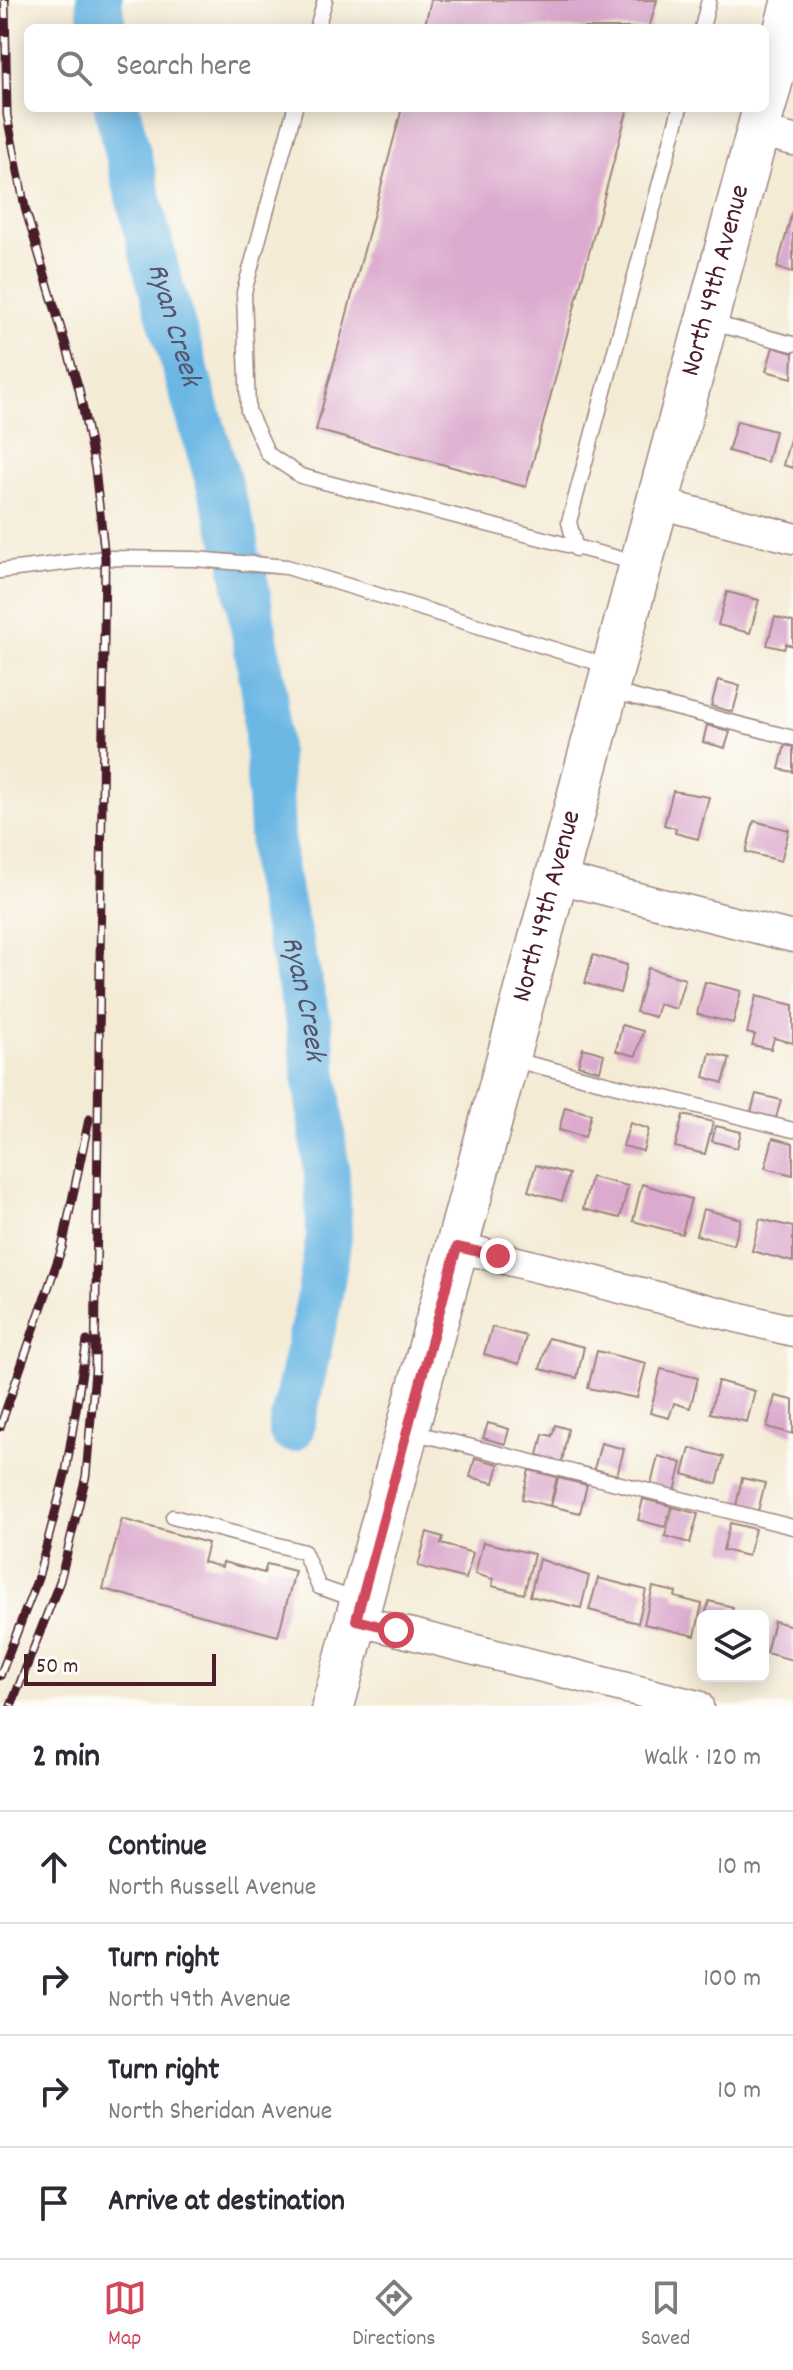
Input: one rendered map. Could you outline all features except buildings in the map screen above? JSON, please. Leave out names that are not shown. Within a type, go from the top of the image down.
[{"type":"street","name":"North 49th Avenue","points":[[333,1706],[707,322],[770,121],[793,0]]},
{"type":"street","points":[[658,503],[793,538]]},
{"type":"street","points":[[558,878],[793,937]]},
{"type":"street","points":[[457,1247],[793,1331]]},
{"type":"street","points":[[358,1610],[698,1706]]},
{"type":"lane","points":[[318,24],[325,0]]},
{"type":"lane","points":[[703,24],[709,0]]},
{"type":"lane","points":[[294,112],[244,292],[248,411],[268,454],[301,476],[641,564]]},
{"type":"lane","points":[[576,549],[569,522],[679,112]]},
{"type":"lane","points":[[707,322],[793,344]]},
{"type":"lane","points":[[0,571],[105,558],[195,559],[287,567],[612,680],[793,738]]},
{"type":"lane","points":[[509,1058],[793,1130]]},
{"type":"lane","points":[[407,1431],[793,1527]]},
{"type":"lane","points":[[173,1517],[304,1552],[319,1587],[358,1610]]},
{"type":"waterway","name":"Ryan Creek","points":[[99,0],[102,24]]},
{"type":"waterway","name":"Ryan Creek","points":[[118,112],[157,273],[236,542]]},
{"type":"waterway","name":"Ryan Creek","points":[[243,568],[265,696],[274,873],[309,1023],[327,1175],[329,1237],[318,1305],[291,1429]]},
{"type":"railway","points":[[5,0],[7,115],[25,208],[79,389],[95,469],[105,558],[95,1371],[86,1476],[60,1581],[11,1706]]},
{"type":"railway","points":[[0,1427],[62,1248],[89,1119]]},
{"type":"railway","points":[[0,1676],[38,1578],[66,1471],[87,1341]]},
{"type":"route","points":[[396,1630],[356,1620],[457,1247],[498,1256]]}]
